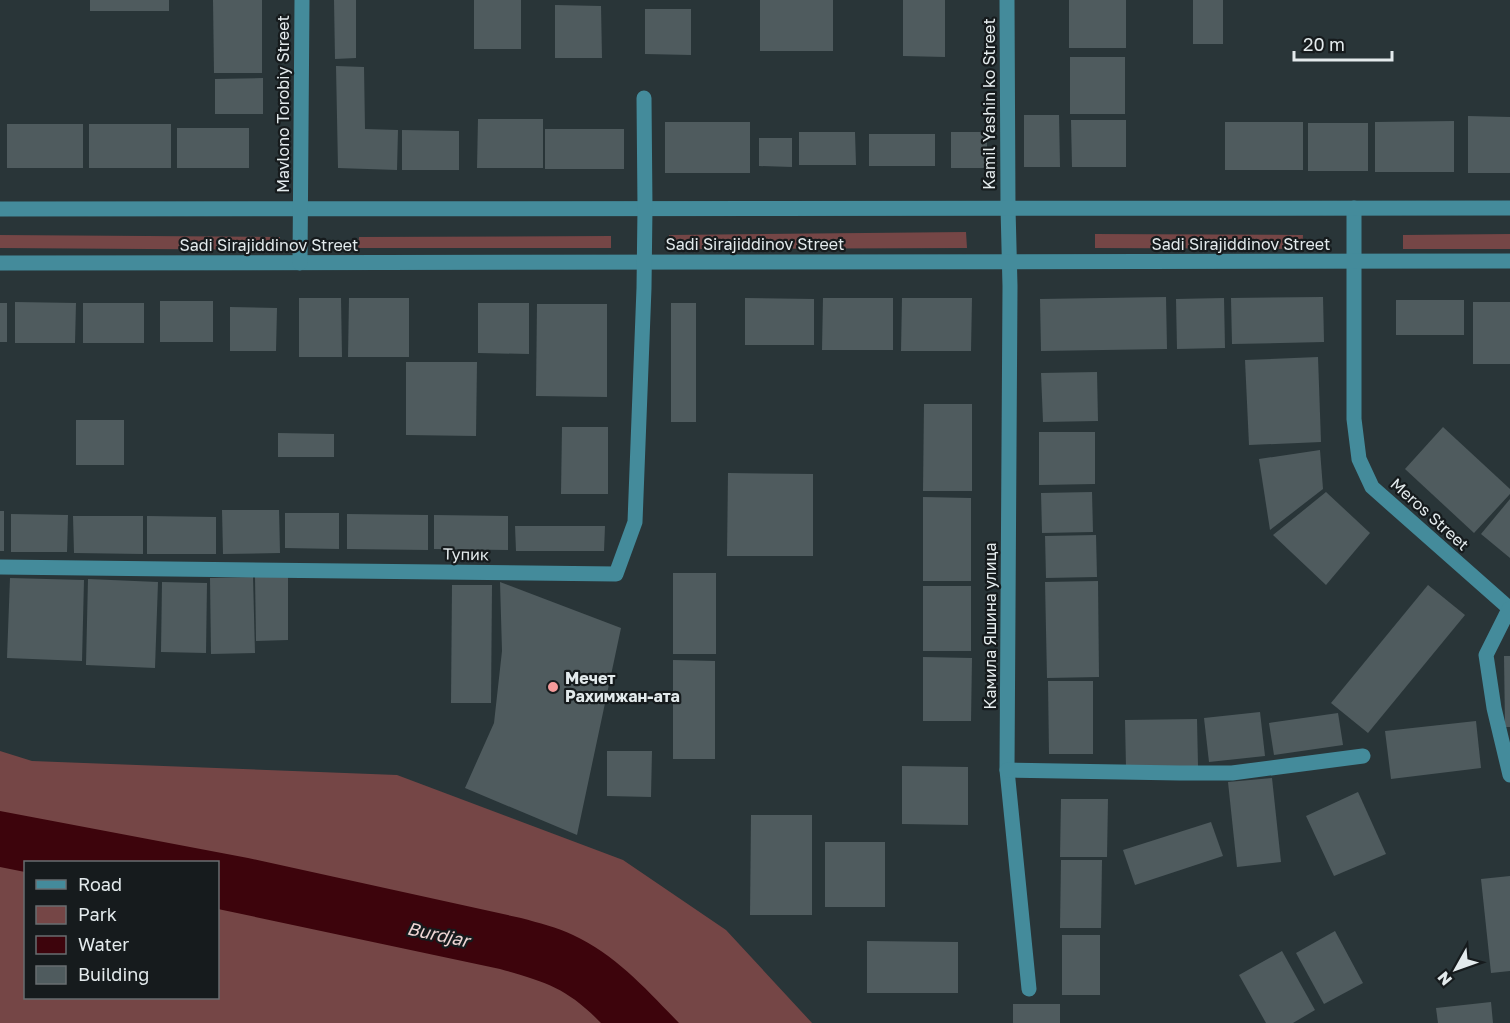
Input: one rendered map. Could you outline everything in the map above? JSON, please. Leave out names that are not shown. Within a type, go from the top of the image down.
[{"type":"street","name":"Mavlono Torobiy Street","points":[[300,263],[302,0]]},
{"type":"street","name":"Kamil Yashin ko Street","points":[[1006,0],[1010,262]]},
{"type":"street","points":[[644,98],[644,262]]},
{"type":"street","name":"Meros Street","points":[[1354,208],[1354,419],[1359,459],[1372,486],[1510,609]]},
{"type":"street","points":[[0,209],[1510,208]]},
{"type":"street","name":"Sadi Sirajiddinov Street","points":[[0,263],[1510,261]]},
{"type":"street","name":"Тупик","points":[[0,567],[616,574],[635,522],[644,262]]},
{"type":"street","name":"Камила Яшина улица","points":[[1010,262],[1007,770],[1029,989]]},
{"type":"street","points":[[1510,609],[1486,655],[1494,708],[1510,775]]},
{"type":"street","points":[[1007,770],[1232,773],[1363,756]]},
{"type":"green space","points":[[966,232],[967,248],[669,249],[669,235]]},
{"type":"green space","points":[[1095,234],[1303,235],[1302,249],[1095,248]]},
{"type":"green space","points":[[1510,234],[1510,249],[1403,249],[1403,235]]},
{"type":"green space","points":[[0,235],[280,237],[280,250],[0,248]]},
{"type":"green space","points":[[611,236],[611,248],[358,248],[359,237]]},
{"type":"green space","points":[[0,751],[32,761],[397,775],[623,860],[726,930],[812,1023],[0,1023]]},
{"type":"water","name":"Burdjar","points":[[0,811],[248,858],[521,918],[548,925],[589,943],[630,974],[679,1023],[601,1023],[589,1011],[555,988],[500,969],[219,909],[219,861],[24,861],[24,872],[0,867]]},
{"type":"building","points":[[90,0],[169,0],[169,11],[90,11]]},
{"type":"building","points":[[213,0],[262,0],[262,73],[214,73]]},
{"type":"building","points":[[334,0],[356,0],[356,58],[335,59]]},
{"type":"building","points":[[474,0],[521,0],[521,49],[474,49]]},
{"type":"building","points":[[760,0],[833,0],[833,51],[760,51]]},
{"type":"building","points":[[903,0],[945,0],[945,57],[903,56]]},
{"type":"building","points":[[1069,0],[1126,0],[1126,48],[1069,48]]},
{"type":"building","points":[[1193,0],[1223,0],[1223,44],[1193,44]]},
{"type":"building","points":[[555,5],[601,6],[602,58],[555,58]]},
{"type":"building","points":[[645,9],[691,9],[691,55],[645,54]]},
{"type":"building","points":[[1070,57],[1125,57],[1125,114],[1070,114]]},
{"type":"building","points":[[336,66],[364,67],[365,129],[398,130],[397,170],[338,168]]},
{"type":"building","points":[[263,78],[263,114],[215,114],[215,79]]},
{"type":"building","points":[[1024,115],[1059,115],[1060,167],[1024,167]]},
{"type":"building","points":[[1468,116],[1510,117],[1510,173],[1468,173]]},
{"type":"building","points":[[478,119],[543,119],[543,168],[477,168]]},
{"type":"building","points":[[1071,120],[1126,120],[1126,167],[1072,167]]},
{"type":"building","points":[[1454,121],[1454,172],[1375,172],[1375,122]]},
{"type":"building","points":[[665,122],[750,122],[750,173],[665,173]]},
{"type":"building","points":[[1225,122],[1303,122],[1303,170],[1225,170]]},
{"type":"building","points":[[1308,123],[1368,123],[1368,171],[1308,171]]},
{"type":"building","points":[[7,124],[83,124],[83,168],[7,168]]},
{"type":"building","points":[[89,124],[171,124],[171,168],[89,168]]},
{"type":"building","points":[[177,128],[249,128],[249,168],[177,168]]},
{"type":"building","points":[[545,129],[624,129],[624,169],[545,169]]},
{"type":"building","points":[[402,130],[459,131],[459,170],[402,170]]},
{"type":"building","points":[[799,132],[855,132],[856,165],[799,165]]},
{"type":"building","points":[[951,132],[987,132],[987,168],[951,168]]},
{"type":"building","points":[[869,134],[935,134],[935,166],[869,166]]},
{"type":"building","points":[[759,138],[792,138],[792,167],[759,166]]},
{"type":"building","points":[[1166,297],[1167,349],[1041,351],[1040,299]]},
{"type":"building","points":[[1323,297],[1324,342],[1232,344],[1231,298]]},
{"type":"building","points":[[299,298],[341,298],[342,357],[299,357]]},
{"type":"building","points":[[349,298],[409,298],[409,357],[348,357]]},
{"type":"building","points":[[745,298],[814,299],[814,345],[745,345]]},
{"type":"building","points":[[823,298],[893,298],[893,350],[822,350]]},
{"type":"building","points":[[902,298],[972,298],[971,351],[901,351]]},
{"type":"building","points":[[1224,298],[1225,348],[1177,349],[1176,299]]},
{"type":"building","points":[[1396,300],[1464,300],[1464,335],[1396,335]]},
{"type":"building","points":[[160,301],[213,301],[213,342],[160,342]]},
{"type":"building","points":[[15,302],[76,303],[75,343],[15,343]]},
{"type":"building","points":[[1473,302],[1510,302],[1510,364],[1473,364]]},
{"type":"building","points":[[0,303],[7,303],[7,342],[0,342]]},
{"type":"building","points":[[83,303],[144,303],[144,343],[83,343]]},
{"type":"building","points":[[478,303],[529,303],[529,354],[478,353]]},
{"type":"building","points":[[671,303],[696,303],[696,422],[671,422]]},
{"type":"building","points":[[537,304],[607,304],[607,397],[536,396]]},
{"type":"building","points":[[230,307],[277,308],[276,351],[230,351]]},
{"type":"building","points":[[1318,357],[1321,442],[1249,445],[1245,360]]},
{"type":"building","points":[[406,362],[477,362],[476,436],[406,435]]},
{"type":"building","points":[[1097,372],[1098,421],[1043,422],[1041,373]]},
{"type":"building","points":[[924,404],[972,404],[972,491],[923,491]]},
{"type":"building","points":[[76,420],[124,420],[124,465],[76,465]]},
{"type":"building","points":[[562,427],[608,427],[608,494],[561,494]]},
{"type":"building","points":[[1443,427],[1510,489],[1510,494],[1474,533],[1405,469]]},
{"type":"building","points":[[1039,432],[1095,432],[1095,484],[1039,485]]},
{"type":"building","points":[[278,433],[334,434],[334,457],[278,457]]},
{"type":"building","points":[[1320,450],[1323,489],[1270,530],[1259,459]]},
{"type":"building","points":[[728,473],[813,474],[813,556],[727,556]]},
{"type":"building","points":[[1092,492],[1093,532],[1042,533],[1041,493]]},
{"type":"building","points":[[1326,492],[1370,533],[1326,585],[1273,535]]},
{"type":"building","points":[[923,497],[971,498],[971,581],[923,581]]},
{"type":"building","points":[[1510,499],[1510,558],[1481,534]]},
{"type":"building","points":[[222,510],[279,510],[280,553],[223,554]]},
{"type":"building","points":[[0,511],[4,511],[4,551],[0,551]]},
{"type":"building","points":[[285,513],[339,513],[339,549],[285,548]]},
{"type":"building","points":[[11,514],[68,515],[67,552],[11,552]]},
{"type":"building","points":[[347,514],[428,515],[428,550],[347,549]]},
{"type":"building","points":[[434,515],[508,516],[508,550],[434,549]]},
{"type":"building","points":[[73,516],[143,516],[143,554],[74,553]]},
{"type":"building","points":[[147,516],[216,517],[216,554],[147,554]]},
{"type":"building","points":[[515,526],[605,526],[604,551],[516,551]]},
{"type":"building","points":[[1096,535],[1097,577],[1046,578],[1045,536]]},
{"type":"building","points":[[673,573],[716,573],[716,654],[673,654]]},
{"type":"building","points":[[253,577],[255,653],[211,654],[210,578]]},
{"type":"building","points":[[255,577],[288,577],[288,640],[256,641]]},
{"type":"building","points":[[10,578],[84,580],[82,661],[7,658]]},
{"type":"building","points":[[88,579],[158,582],[155,668],[86,665]]},
{"type":"building","points":[[1098,581],[1099,677],[1047,678],[1045,582]]},
{"type":"building","points":[[162,582],[207,583],[206,653],[161,652]]},
{"type":"building","name":"Мечет Рахимжан-ата","points":[[500,582],[621,628],[577,835],[465,788],[494,723],[502,651]]},
{"type":"building","points":[[452,585],[492,585],[491,703],[451,703]]},
{"type":"building","points":[[1428,585],[1465,615],[1368,733],[1331,703]]},
{"type":"building","points":[[923,586],[971,586],[971,651],[923,651]]},
{"type":"building","points":[[1504,656],[1510,656],[1510,727],[1505,727]]},
{"type":"building","points":[[923,657],[972,658],[971,721],[923,721]]},
{"type":"building","points":[[673,660],[715,661],[715,759],[673,759]]},
{"type":"building","points":[[1048,681],[1093,681],[1093,754],[1049,754]]},
{"type":"building","points":[[1260,712],[1265,756],[1209,762],[1204,718]]},
{"type":"building","points":[[1338,713],[1343,745],[1274,755],[1269,723]]},
{"type":"building","points":[[1197,719],[1198,766],[1126,767],[1125,720]]},
{"type":"building","points":[[1476,721],[1481,768],[1391,779],[1385,731]]},
{"type":"building","points":[[607,751],[652,751],[651,797],[607,796]]},
{"type":"building","points":[[902,766],[968,767],[968,825],[902,824]]},
{"type":"building","points":[[1272,778],[1281,862],[1237,867],[1228,782]]},
{"type":"building","points":[[1358,792],[1386,854],[1334,876],[1306,816]]},
{"type":"building","points":[[1061,799],[1108,799],[1107,857],[1060,857]]},
{"type":"building","points":[[751,815],[812,815],[812,915],[750,915]]},
{"type":"building","points":[[1211,822],[1223,856],[1135,885],[1123,850]]},
{"type":"building","points":[[825,842],[885,842],[885,907],[825,907]]},
{"type":"building","points":[[1061,860],[1102,860],[1101,928],[1060,928]]},
{"type":"building","points":[[1510,876],[1510,971],[1491,973],[1481,879]]},
{"type":"building","points":[[1335,931],[1363,983],[1324,1004],[1296,953]]},
{"type":"building","points":[[1062,935],[1100,935],[1100,995],[1062,995]]},
{"type":"building","points":[[867,941],[958,942],[958,993],[867,993]]},
{"type":"building","points":[[1282,951],[1315,1010],[1293,1023],[1266,1023],[1239,975]]},
{"type":"building","points":[[1491,1002],[1493,1023],[1438,1023],[1436,1008]]},
{"type":"building","points":[[1013,1004],[1060,1004],[1060,1023],[1013,1023]]},
{"type":"place","name":"Мечет Рахимжан-ата","points":[[553,687]]}]
